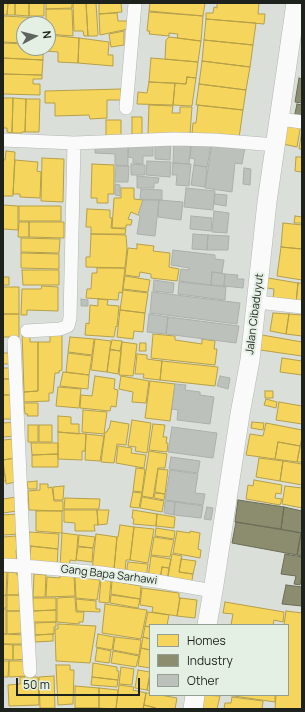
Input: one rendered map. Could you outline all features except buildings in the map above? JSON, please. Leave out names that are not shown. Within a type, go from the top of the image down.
[{"type":"street","points":[[126,108],[135,3]]},
{"type":"street","name":"Jalan Cibaduyut","points":[[207,624],[240,414],[250,360],[268,202],[296,3]]},
{"type":"street","points":[[280,119],[302,122]]},
{"type":"street","points":[[3,140],[74,143],[174,139],[214,140],[276,145]]},
{"type":"street","points":[[27,331],[60,329],[68,326],[70,318],[74,143]]},
{"type":"street","points":[[257,302],[302,307]]},
{"type":"street","points":[[14,342],[30,671]]},
{"type":"street","name":"Gang Bapa Sarhawi","points":[[3,565],[102,573],[213,591]]},
{"type":"street","points":[[193,709],[195,696]]}]
